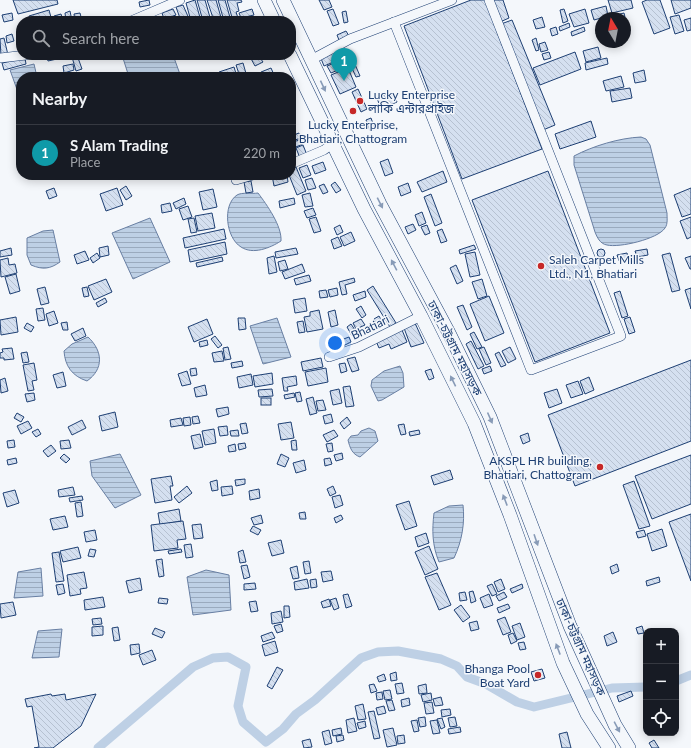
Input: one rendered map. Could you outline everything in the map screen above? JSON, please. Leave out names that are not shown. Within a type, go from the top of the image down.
[{"type":"highway","points":[[264,0],[272,16]]},
{"type":"highway","name":"ঢাকা-চট্টগ্রাম মহাসড়ক","points":[[283,0],[290,16]]},
{"type":"highway","name":"ঢাকা-চট্টগ্রাম মহাসড়ক","points":[[296,28],[380,204],[449,333],[490,417],[548,572],[570,626],[608,706],[615,725],[629,748]]},
{"type":"highway","name":"ঢাকা-চট্টগ্রাম মহাসড়ক","points":[[292,60],[364,210],[421,316],[474,423],[510,515],[552,635],[572,685],[587,714],[609,748]]},
{"type":"street","points":[[143,16],[180,0]]},
{"type":"street","points":[[311,60],[350,40],[452,0]]},
{"type":"street","points":[[394,22],[531,370],[621,336],[489,0]]},
{"type":"street","points":[[0,58],[16,56]]},
{"type":"street","points":[[296,162],[324,150],[332,144]]},
{"type":"street","name":"Bhatiari","points":[[329,357],[359,347],[421,316]]},
{"type":"water","points":[[124,60],[175,60],[179,72],[127,72]]},
{"type":"water","points":[[34,64],[36,72],[16,72],[16,87],[10,70]]},
{"type":"water","points":[[641,137],[646,139],[650,145],[667,213],[667,225],[655,236],[638,242],[613,246],[602,243],[595,232],[574,165],[574,156],[606,143]]},
{"type":"water","points":[[258,193],[277,222],[281,235],[281,241],[261,250],[251,250],[241,247],[236,243],[229,229],[228,213],[232,200],[237,195]]},
{"type":"water","points":[[150,218],[170,262],[133,279],[112,233]]},
{"type":"water","points":[[53,230],[60,262],[46,268],[39,268],[31,265],[27,255],[27,238],[43,231]]},
{"type":"water","points":[[277,318],[291,357],[263,364],[250,326]]},
{"type":"water","points":[[88,337],[97,348],[100,360],[93,376],[87,381],[77,376],[70,370],[64,351],[72,344]]},
{"type":"water","points":[[400,366],[403,373],[404,387],[378,401],[371,386],[372,380],[384,371]]},
{"type":"water","points":[[369,428],[375,431],[378,441],[360,457],[352,450],[348,440],[351,436],[358,435],[361,431]]},
{"type":"water","points":[[120,454],[141,495],[115,508],[92,476],[90,461]]},
{"type":"water","points":[[463,505],[464,518],[457,552],[454,558],[439,562],[433,538],[434,513],[449,506]]},
{"type":"water","points":[[41,568],[43,596],[14,598],[18,572]]},
{"type":"water","points":[[206,570],[229,575],[231,610],[193,615],[187,577]]},
{"type":"water","points":[[62,629],[59,657],[32,658],[38,631]]},
{"type":"building","points":[[13,0],[57,0],[58,4],[18,14]]},
{"type":"building","points":[[149,0],[150,5],[140,7],[139,2]]},
{"type":"building","points":[[195,0],[200,16],[190,16],[186,3]]},
{"type":"building","points":[[197,0],[205,0],[210,16],[202,16]]},
{"type":"building","points":[[207,0],[216,0],[221,16],[212,16]]},
{"type":"building","points":[[218,0],[225,0],[230,16],[223,16]]},
{"type":"building","points":[[227,0],[241,0],[242,2],[237,3],[239,11],[236,12],[237,16],[232,16]]},
{"type":"building","points":[[319,0],[329,0],[332,7],[324,10]]},
{"type":"building","points":[[471,0],[485,0],[542,149],[462,179],[404,26]]},
{"type":"building","points":[[492,0],[503,0],[509,18],[500,22]]},
{"type":"building","points":[[608,0],[631,0],[633,8],[612,12]]},
{"type":"building","points":[[647,0],[660,0],[670,28],[654,34],[642,2]]},
{"type":"building","points":[[671,0],[691,0],[691,8],[675,14]]},
{"type":"building","points":[[183,5],[188,16],[179,16],[176,7]]},
{"type":"building","points":[[606,6],[607,12],[595,12],[594,20],[591,10]]},
{"type":"building","points":[[173,9],[176,15],[163,16],[162,13]]},
{"type":"building","points":[[252,9],[254,15],[240,16],[239,13]]},
{"type":"building","points":[[333,9],[339,24],[333,26],[327,11]]},
{"type":"building","points":[[564,9],[568,21],[563,23],[560,10]]},
{"type":"building","points":[[585,9],[589,23],[574,27],[569,14]]},
{"type":"building","points":[[49,10],[51,16],[29,16]]},
{"type":"building","points":[[70,11],[71,16],[65,16],[65,13]]},
{"type":"building","points":[[346,11],[348,22],[344,23],[342,12]]},
{"type":"building","points":[[12,13],[13,20],[4,22],[2,15]]},
{"type":"building","points":[[80,13],[81,16],[74,16],[74,14]]},
{"type":"building","points":[[679,15],[684,31],[675,34],[670,17]]},
{"type":"building","points":[[542,17],[545,27],[536,29],[533,20]]},
{"type":"building","points":[[691,18],[691,30],[687,31],[684,20]]},
{"type":"building","points":[[512,20],[555,125],[543,130],[501,24]]},
{"type":"building","points":[[569,23],[570,27],[560,31],[559,27]]},
{"type":"building","points":[[556,27],[558,34],[552,36],[550,29]]},
{"type":"building","points":[[584,27],[585,31],[572,36],[571,32]]},
{"type":"building","points":[[346,31],[349,36],[339,40],[337,35]]},
{"type":"building","points":[[12,34],[14,41],[7,43],[6,36]]},
{"type":"building","points":[[4,38],[8,55],[1,56],[0,39]]},
{"type":"building","points":[[536,38],[539,50],[536,51],[532,40]]},
{"type":"building","points":[[545,42],[548,50],[541,52],[539,44]]},
{"type":"building","points":[[338,48],[343,58],[324,66],[320,56]]},
{"type":"building","points":[[598,48],[601,58],[586,62],[583,51]]},
{"type":"building","points":[[549,52],[551,58],[544,60],[542,54]]},
{"type":"building","points":[[575,52],[581,69],[540,85],[533,68]]},
{"type":"building","points":[[607,58],[608,64],[586,70],[585,63]]},
{"type":"building","points":[[16,60],[25,60],[26,64],[4,70],[2,63]]},
{"type":"building","points":[[73,60],[79,60],[82,69],[76,71]]},
{"type":"building","points":[[252,60],[262,60],[263,62],[255,66]]},
{"type":"building","points":[[342,60],[345,67],[331,73],[327,66]]},
{"type":"building","points":[[354,62],[360,76],[356,77],[350,64]]},
{"type":"building","points":[[243,63],[246,72],[238,72],[236,65]]},
{"type":"building","points":[[73,64],[74,70],[64,72],[63,66]]},
{"type":"building","points":[[234,67],[236,72],[219,72]]},
{"type":"building","points":[[271,68],[273,72],[261,72]]},
{"type":"building","points":[[348,68],[356,87],[340,94],[331,75]]},
{"type":"building","points":[[644,70],[646,81],[635,83],[633,73]]},
{"type":"building","points":[[621,76],[624,87],[606,91],[603,81]]},
{"type":"building","points":[[630,88],[632,98],[612,102],[610,91]]},
{"type":"building","name":"Lucky Enterprise লাকি এন্টারপ্রাইজ","points":[[358,89],[367,109],[361,112],[352,92]]},
{"type":"building","points":[[384,95],[386,98],[394,95],[397,102],[381,109],[377,98]]},
{"type":"building","points":[[371,118],[375,129],[370,131],[366,120]]},
{"type":"building","points":[[591,121],[596,137],[560,149],[555,134]]},
{"type":"building","points":[[299,133],[301,138],[296,140],[296,134]]},
{"type":"building","points":[[303,138],[305,143],[296,147],[296,141]]},
{"type":"building","points":[[303,145],[307,155],[300,158],[296,148]]},
{"type":"building","points":[[388,159],[393,173],[385,176],[380,162]]},
{"type":"building","points":[[323,162],[326,170],[315,174],[312,166]]},
{"type":"building","points":[[307,165],[311,175],[303,178],[299,168]]},
{"type":"building","points":[[296,167],[306,191],[297,195],[291,180],[296,180]]},
{"type":"building","points":[[443,171],[447,182],[422,192],[417,182]]},
{"type":"building","name":"Saleh Carpet Mills Ltd., N1, Bhatiari","points":[[548,171],[610,333],[535,362],[472,200]]},
{"type":"building","points":[[312,178],[316,188],[308,190],[305,180]]},
{"type":"building","points":[[273,180],[288,180],[288,182],[274,186]]},
{"type":"building","points":[[251,181],[253,192],[246,193],[244,182]]},
{"type":"building","points":[[335,182],[341,190],[336,193],[331,185]]},
{"type":"building","points":[[408,183],[411,192],[401,196],[398,187]]},
{"type":"building","points":[[324,184],[328,192],[323,194],[319,186]]},
{"type":"building","points":[[126,186],[132,196],[126,200],[120,190]]},
{"type":"building","points":[[54,188],[57,196],[49,199],[46,191]]},
{"type":"building","points":[[117,188],[123,205],[106,211],[100,194]]},
{"type":"building","points":[[691,188],[691,214],[682,217],[674,195]]},
{"type":"building","points":[[213,189],[217,207],[203,210],[199,192]]},
{"type":"building","points":[[310,193],[313,206],[305,207],[302,195]]},
{"type":"building","points":[[431,194],[442,223],[435,226],[424,197]]},
{"type":"building","points":[[184,198],[186,204],[176,209],[173,203]]},
{"type":"building","points":[[294,198],[295,204],[280,208],[279,201]]},
{"type":"building","points":[[170,203],[172,211],[162,213],[161,205]]},
{"type":"building","points":[[188,206],[192,217],[183,220],[179,209]]},
{"type":"building","points":[[313,208],[316,215],[307,218],[304,211]]},
{"type":"building","points":[[422,212],[426,223],[419,226],[415,215]]},
{"type":"building","points":[[212,213],[215,228],[198,231],[195,216]]},
{"type":"building","points":[[316,217],[321,231],[314,233],[309,219]]},
{"type":"building","points":[[691,217],[691,237],[687,239],[680,221]]},
{"type":"building","points":[[194,218],[197,232],[191,233],[188,219]]},
{"type":"building","points":[[413,224],[416,230],[408,234],[405,227]]},
{"type":"building","points":[[340,225],[343,232],[337,235],[334,228]]},
{"type":"building","points":[[427,225],[430,233],[425,235],[421,227]]},
{"type":"building","points":[[224,229],[226,239],[185,248],[183,238]]},
{"type":"building","points":[[442,229],[447,241],[441,243],[437,231]]},
{"type":"building","points":[[351,232],[355,241],[344,246],[340,237]]},
{"type":"building","points":[[338,237],[342,246],[334,249],[331,240]]},
{"type":"building","points":[[225,242],[227,254],[190,262],[188,250]]},
{"type":"building","points":[[474,245],[476,249],[460,254],[459,250]]},
{"type":"building","points":[[108,246],[109,255],[100,257],[99,248]]},
{"type":"building","points":[[11,248],[12,255],[0,257],[0,251]]},
{"type":"building","points":[[296,248],[298,254],[276,258],[275,252]]},
{"type":"building","points":[[599,249],[603,249],[605,253],[603,257],[599,257],[597,255],[597,251]]},
{"type":"building","points":[[647,249],[648,255],[637,257],[635,251]]},
{"type":"building","points":[[85,251],[89,260],[77,264],[74,255]]},
{"type":"building","points":[[475,252],[480,275],[470,277],[465,254]]},
{"type":"building","points":[[97,253],[100,258],[93,263],[90,258]]},
{"type":"building","points":[[627,253],[629,259],[619,261],[617,255]]},
{"type":"building","points":[[670,253],[680,290],[672,292],[662,255]]},
{"type":"building","points":[[274,256],[277,272],[269,274],[267,258]]},
{"type":"building","points":[[691,256],[691,269],[690,269],[685,258]]},
{"type":"building","points":[[222,257],[223,261],[197,267],[196,263]]},
{"type":"building","points":[[8,258],[9,265],[15,264],[17,273],[1,277],[0,260]]},
{"type":"building","points":[[285,260],[288,269],[280,271],[278,262]]},
{"type":"building","points":[[302,264],[305,272],[285,279],[282,272]]},
{"type":"building","points":[[456,265],[463,281],[457,284],[450,268]]},
{"type":"building","points":[[16,274],[20,291],[10,294],[5,277]]},
{"type":"building","points":[[309,275],[311,281],[296,285],[294,279]]},
{"type":"building","points":[[354,278],[355,282],[345,285],[347,294],[342,295],[339,282]]},
{"type":"building","points":[[106,279],[112,292],[94,300],[88,286]]},
{"type":"building","points":[[482,279],[487,296],[478,299],[472,282]]},
{"type":"building","points":[[373,286],[396,323],[390,327],[367,290]]},
{"type":"building","points":[[45,287],[49,303],[41,305],[37,289]]},
{"type":"building","points":[[87,287],[89,296],[84,297],[82,288]]},
{"type":"building","points":[[337,288],[338,295],[330,297],[328,290]]},
{"type":"building","points":[[691,288],[691,309],[685,290]]},
{"type":"building","points":[[326,290],[328,297],[320,298],[319,291]]},
{"type":"building","points":[[365,291],[366,297],[355,301],[353,295]]},
{"type":"building","points":[[620,291],[628,316],[622,318],[614,293]]},
{"type":"building","points":[[489,296],[504,333],[485,341],[470,304]]},
{"type":"building","points":[[105,298],[107,302],[98,307],[96,303]]},
{"type":"building","points":[[305,298],[307,311],[295,313],[293,300]]},
{"type":"building","points":[[463,305],[472,327],[467,330],[457,307]]},
{"type":"building","points":[[361,306],[366,315],[362,318],[356,309]]},
{"type":"building","points":[[43,308],[45,320],[38,321],[36,309]]},
{"type":"building","points":[[319,310],[323,329],[307,332],[304,317],[310,316],[310,312]]},
{"type":"building","points":[[335,310],[338,325],[331,327],[328,312]]},
{"type":"building","points":[[54,311],[58,323],[49,326],[46,314]]},
{"type":"building","points":[[379,316],[384,325],[379,328],[374,319]]},
{"type":"building","points":[[16,317],[18,332],[1,335],[0,320]]},
{"type":"building","points":[[630,317],[635,332],[629,334],[624,319]]},
{"type":"building","points":[[238,318],[245,318],[246,329],[239,330]]},
{"type":"building","points":[[207,319],[213,334],[194,342],[188,327]]},
{"type":"building","points":[[361,319],[365,325],[356,329],[353,323]]},
{"type":"building","points":[[303,321],[305,332],[299,333],[297,322]]},
{"type":"building","points":[[67,322],[68,330],[63,330],[61,323]]},
{"type":"building","points":[[27,323],[34,327],[31,332],[24,328]]},
{"type":"building","points":[[415,323],[424,343],[411,347],[404,328]]},
{"type":"building","points":[[351,324],[357,333],[352,336],[347,327]]},
{"type":"building","points":[[367,327],[369,332],[359,337],[357,332]]},
{"type":"building","points":[[83,328],[86,336],[75,341],[71,334]]},
{"type":"building","points":[[402,330],[407,342],[391,349],[389,344],[379,348],[376,341]]},
{"type":"building","points":[[474,332],[482,347],[477,349],[470,334]]},
{"type":"building","points":[[215,336],[222,345],[218,348],[211,339]]},
{"type":"building","points":[[349,337],[351,342],[343,346],[341,340]]},
{"type":"building","points":[[207,340],[208,345],[200,347],[199,342]]},
{"type":"building","points":[[471,341],[484,366],[478,369],[466,344]]},
{"type":"building","points":[[228,347],[231,359],[225,360],[223,348]]},
{"type":"building","points":[[484,347],[491,363],[486,365],[479,349]]},
{"type":"building","points":[[510,347],[516,359],[508,363],[502,351]]},
{"type":"building","points":[[12,348],[14,359],[4,360],[4,358],[0,358],[0,353],[3,352],[2,349]]},
{"type":"building","points":[[222,351],[224,361],[214,362],[212,353]]},
{"type":"building","points":[[27,352],[29,362],[23,363],[21,353]]},
{"type":"building","points":[[499,352],[506,365],[501,367],[495,354]]},
{"type":"building","points":[[355,357],[359,370],[352,372],[347,359]]},
{"type":"building","points":[[321,358],[323,367],[303,371],[301,362]]},
{"type":"building","points":[[691,360],[691,441],[575,486],[548,415]]},
{"type":"building","points":[[242,361],[243,366],[232,368],[231,363]]},
{"type":"building","points":[[34,363],[37,380],[32,381],[34,390],[28,391],[23,365]]},
{"type":"building","points":[[345,363],[347,371],[341,373],[339,364]]},
{"type":"building","points":[[490,366],[492,371],[484,374],[482,369]]},
{"type":"building","points":[[196,368],[197,375],[191,376],[190,369]]},
{"type":"building","points":[[326,368],[328,382],[308,386],[305,372]]},
{"type":"building","points":[[431,369],[434,378],[429,380],[425,371]]},
{"type":"building","points":[[187,371],[191,384],[182,386],[178,374]]},
{"type":"building","points":[[63,372],[66,386],[57,388],[53,375]]},
{"type":"building","points":[[272,373],[273,384],[255,387],[253,376]]},
{"type":"building","points":[[251,374],[253,385],[239,388],[237,377]]},
{"type":"building","points":[[296,376],[297,385],[287,387],[288,391],[284,391],[282,378]]},
{"type":"building","points":[[589,377],[594,390],[585,394],[580,381]]},
{"type":"building","points":[[5,378],[8,391],[1,393],[0,380]]},
{"type":"building","points":[[578,381],[583,394],[571,398],[566,385]]},
{"type":"building","points":[[205,385],[207,395],[196,397],[194,388]]},
{"type":"building","points":[[350,386],[354,406],[346,407],[343,387]]},
{"type":"building","points":[[272,389],[273,396],[259,397],[258,390]]},
{"type":"building","points":[[339,389],[342,403],[333,405],[330,391]]},
{"type":"building","points":[[557,389],[562,403],[549,408],[544,393]]},
{"type":"building","points":[[300,392],[302,401],[297,402],[295,393]]},
{"type":"building","points":[[34,393],[35,400],[27,402],[25,394]]},
{"type":"building","points":[[294,393],[295,397],[285,399],[284,395]]},
{"type":"building","points":[[313,397],[317,413],[310,415],[306,399]]},
{"type":"building","points":[[261,398],[271,398],[271,405],[261,405]]},
{"type":"building","points":[[323,400],[326,410],[318,411],[316,401]]},
{"type":"building","points":[[228,407],[229,414],[218,417],[216,409]]},
{"type":"building","points":[[115,412],[118,427],[102,431],[99,416]]},
{"type":"building","points":[[17,413],[24,417],[21,422],[14,418]]},
{"type":"building","points":[[331,414],[333,422],[325,424],[323,416]]},
{"type":"building","points":[[198,416],[200,423],[193,424],[192,417]]},
{"type":"building","points":[[190,417],[191,425],[184,426],[183,418]]},
{"type":"building","points":[[347,417],[351,423],[344,429],[340,423]]},
{"type":"building","points":[[181,418],[183,425],[171,427],[170,420]]},
{"type":"building","points":[[82,420],[86,428],[72,435],[68,427]]},
{"type":"building","points":[[28,421],[32,428],[21,434],[17,426]]},
{"type":"building","points":[[291,422],[294,438],[281,440],[278,424]]},
{"type":"building","points":[[246,423],[248,433],[242,434],[240,424]]},
{"type":"building","points":[[404,424],[406,434],[401,435],[398,425]]},
{"type":"building","points":[[227,426],[228,435],[220,436],[218,427]]},
{"type":"building","points":[[38,429],[41,434],[36,437],[32,432]]},
{"type":"building","points":[[214,429],[216,443],[205,445],[202,431]]},
{"type":"building","points":[[238,430],[239,436],[231,436],[230,431]]},
{"type":"building","points":[[334,430],[338,436],[327,442],[323,435]]},
{"type":"building","points":[[419,430],[420,434],[410,436],[409,432]]},
{"type":"building","points":[[528,433],[530,441],[523,444],[520,436]]},
{"type":"building","points":[[200,434],[203,447],[194,449],[191,436]]},
{"type":"building","points":[[14,440],[15,447],[8,448],[7,441]]},
{"type":"building","points":[[69,440],[71,448],[61,449],[60,441]]},
{"type":"building","points":[[296,440],[297,450],[292,450],[291,441]]},
{"type":"building","points":[[245,443],[246,448],[239,450],[238,444]]},
{"type":"building","points":[[332,443],[333,451],[328,452],[326,444]]},
{"type":"building","points":[[235,444],[236,451],[229,452],[228,446]]},
{"type":"building","points":[[51,445],[56,451],[48,457],[43,451]]},
{"type":"building","points":[[342,453],[343,459],[336,461],[334,455]]},
{"type":"building","points":[[64,454],[70,459],[66,463],[60,458]]},
{"type":"building","points":[[281,454],[289,458],[285,467],[277,464]]},
{"type":"building","points":[[691,455],[691,504],[652,519],[635,476]]},
{"type":"building","points":[[16,458],[17,463],[8,465],[7,460]]},
{"type":"building","points":[[330,458],[332,464],[325,466],[324,459]]},
{"type":"building","points":[[304,460],[306,470],[296,473],[293,463]]},
{"type":"building","points":[[450,470],[453,479],[434,485],[431,476]]},
{"type":"building","points":[[171,476],[173,486],[170,486],[172,500],[155,503],[151,479]]},
{"type":"building","points":[[245,479],[245,484],[236,486],[235,480]]},
{"type":"building","points":[[217,480],[218,490],[212,491],[210,482]]},
{"type":"building","points":[[634,481],[650,526],[639,529],[623,485]]},
{"type":"building","points":[[187,486],[192,493],[179,503],[174,497]]},
{"type":"building","points":[[232,486],[233,494],[222,496],[221,487]]},
{"type":"building","points":[[333,486],[336,493],[330,496],[327,489]]},
{"type":"building","points":[[73,487],[75,495],[59,497],[58,490]]},
{"type":"building","points":[[259,489],[260,498],[250,500],[249,491]]},
{"type":"building","points":[[15,490],[19,503],[7,507],[3,493]]},
{"type":"building","points":[[340,495],[343,505],[335,508],[332,497]]},
{"type":"building","points":[[82,496],[83,500],[70,502],[69,498]]},
{"type":"building","points":[[409,501],[417,526],[405,530],[396,505]]},
{"type":"building","points":[[81,502],[83,516],[77,517],[75,503]]},
{"type":"building","points":[[179,509],[181,521],[160,525],[158,513]]},
{"type":"building","points":[[305,512],[306,519],[300,519],[299,513]]},
{"type":"building","points":[[691,514],[691,581],[669,522]]},
{"type":"building","points":[[261,515],[263,523],[254,525],[251,518]]},
{"type":"building","points":[[341,515],[343,519],[336,523],[334,518]]},
{"type":"building","points":[[65,516],[68,527],[53,530],[50,519]]},
{"type":"building","points":[[183,521],[186,539],[177,540],[178,548],[154,551],[151,525]]},
{"type":"building","points":[[201,524],[203,538],[194,539],[192,525]]},
{"type":"building","points":[[253,526],[261,530],[258,535],[250,531]]},
{"type":"building","points":[[662,529],[667,546],[652,551],[647,534]]},
{"type":"building","points":[[95,530],[97,540],[86,542],[84,532]]},
{"type":"building","points":[[644,530],[646,536],[638,538],[636,532]]},
{"type":"building","points":[[426,533],[429,543],[418,547],[415,537]]},
{"type":"building","points":[[281,540],[284,553],[272,556],[268,543]]},
{"type":"building","points":[[191,544],[193,557],[186,558],[184,545]]},
{"type":"building","points":[[429,546],[438,569],[425,575],[415,552]]},
{"type":"building","points":[[78,547],[81,558],[63,562],[60,551]]},
{"type":"building","points":[[90,549],[96,550],[94,557],[88,556]]},
{"type":"building","points":[[181,549],[182,552],[169,554],[168,551]]},
{"type":"building","points":[[243,550],[246,562],[240,563],[238,552]]},
{"type":"building","points":[[59,552],[64,581],[56,582],[52,553]]},
{"type":"building","points":[[162,559],[164,576],[159,577],[156,560]]},
{"type":"building","points":[[309,561],[311,573],[305,574],[303,562]]},
{"type":"building","points":[[617,564],[619,571],[612,574],[610,567]]},
{"type":"building","points":[[247,565],[250,577],[244,579],[241,566]]},
{"type":"building","points":[[297,566],[299,578],[293,579],[290,568]]},
{"type":"building","points":[[331,571],[333,580],[323,582],[321,572]]},
{"type":"building","points":[[84,572],[87,588],[80,589],[81,594],[70,596],[67,575]]},
{"type":"building","points":[[437,573],[451,605],[439,610],[425,577]]},
{"type":"building","points":[[659,577],[660,582],[647,586],[646,581]]},
{"type":"building","points":[[140,578],[142,590],[129,593],[126,581]]},
{"type":"building","points":[[307,579],[309,588],[295,590],[294,582]]},
{"type":"building","points":[[316,579],[317,587],[311,588],[310,580]]},
{"type":"building","points":[[501,579],[505,589],[498,592],[494,582]]},
{"type":"building","points":[[255,583],[256,589],[244,590],[244,584]]},
{"type":"building","points":[[63,584],[65,593],[58,595],[56,585]]},
{"type":"building","points":[[492,584],[497,594],[492,596],[487,586]]},
{"type":"building","points":[[522,584],[523,588],[512,593],[510,589]]},
{"type":"building","points":[[473,591],[476,601],[471,603],[469,592]]},
{"type":"building","points":[[465,592],[467,600],[460,601],[459,593]]},
{"type":"building","points":[[504,592],[507,597],[499,601],[496,596]]},
{"type":"building","points":[[348,594],[352,606],[346,608],[343,595]]},
{"type":"building","points":[[489,594],[493,605],[484,608],[480,598]]},
{"type":"building","points":[[103,597],[105,607],[85,610],[84,600]]},
{"type":"building","points":[[159,598],[168,599],[167,604],[158,603]]},
{"type":"building","points":[[336,598],[339,608],[334,610],[330,600]]},
{"type":"building","points":[[329,599],[331,606],[323,608],[321,602]]},
{"type":"building","points":[[256,601],[258,611],[251,612],[249,602]]},
{"type":"building","points":[[13,602],[16,615],[1,618],[0,604]]},
{"type":"building","points":[[508,604],[510,608],[499,613],[497,608]]},
{"type":"building","points":[[461,605],[470,617],[463,622],[454,610]]},
{"type":"building","points":[[284,606],[289,606],[290,617],[284,618]]},
{"type":"building","points":[[281,611],[283,622],[272,624],[271,613]]},
{"type":"building","points":[[505,617],[511,632],[503,635],[497,620]]},
{"type":"building","points":[[101,618],[102,624],[93,625],[92,619]]},
{"type":"building","points":[[477,621],[479,629],[471,631],[469,623]]},
{"type":"building","points":[[520,623],[525,637],[517,640],[512,626]]},
{"type":"building","points":[[281,624],[283,631],[277,633],[274,626]]},
{"type":"building","points":[[103,626],[103,635],[92,636],[92,627]]},
{"type":"building","points":[[642,626],[643,633],[638,634],[636,628]]},
{"type":"building","points":[[118,627],[120,640],[114,641],[112,628]]},
{"type":"building","points":[[155,628],[165,632],[162,638],[152,634]]},
{"type":"building","points":[[272,632],[275,638],[263,642],[261,636]]},
{"type":"building","points":[[613,632],[617,642],[607,646],[604,636]]},
{"type":"building","points":[[513,633],[517,641],[511,644],[508,635]]},
{"type":"building","points":[[275,641],[278,652],[265,656],[262,645]]},
{"type":"building","points":[[524,642],[526,649],[520,650],[518,643]]},
{"type":"building","points":[[139,644],[140,653],[131,655],[130,645]]},
{"type":"building","points":[[152,650],[156,660],[143,665],[139,655]]},
{"type":"building","points":[[277,667],[283,670],[272,689],[267,686]]},
{"type":"building","name":"Bhanga Pool Boat Yard","points":[[542,669],[545,678],[534,681],[531,672]]},
{"type":"building","points":[[396,672],[397,680],[391,681],[390,674]]},
{"type":"building","points":[[384,674],[386,680],[379,682],[377,677]]},
{"type":"building","points":[[402,683],[404,693],[397,694],[395,684]]},
{"type":"building","points":[[374,684],[377,691],[371,693],[369,685]]},
{"type":"building","points":[[426,684],[427,693],[419,694],[418,686]]},
{"type":"building","points":[[390,690],[392,699],[385,700],[383,691]]},
{"type":"building","points":[[631,691],[633,696],[619,702],[617,696]]},
{"type":"building","points":[[382,692],[383,699],[377,700],[376,693]]},
{"type":"building","points":[[431,693],[432,700],[423,702],[421,695]]},
{"type":"building","points":[[51,694],[52,696],[65,694],[66,700],[96,694],[81,726],[53,748],[34,748],[39,747],[32,706],[27,707],[25,699]]},
{"type":"building","points":[[441,697],[443,705],[435,706],[433,699]]},
{"type":"building","points":[[409,698],[410,705],[402,707],[401,700]]},
{"type":"building","points":[[392,700],[395,710],[389,711],[386,701]]},
{"type":"building","points":[[432,702],[434,713],[426,714],[424,703]]},
{"type":"building","points":[[363,704],[366,719],[358,720],[355,706]]},
{"type":"building","points":[[384,706],[386,713],[378,715],[376,708]]},
{"type":"building","points":[[450,709],[451,715],[442,717],[441,710]]},
{"type":"building","points":[[374,711],[380,738],[374,739],[368,712]]},
{"type":"building","points":[[425,717],[426,726],[420,727],[418,718]]},
{"type":"building","points":[[455,717],[457,726],[450,727],[448,718]]},
{"type":"building","points":[[354,718],[357,731],[348,733],[346,720]]},
{"type":"building","points":[[442,718],[445,727],[441,729],[437,719]]},
{"type":"building","points":[[417,720],[419,731],[414,732],[411,721]]},
{"type":"building","points":[[437,720],[440,733],[433,734],[430,721]]},
{"type":"building","points":[[365,721],[366,727],[359,729],[357,723]]},
{"type":"building","points":[[460,727],[461,732],[449,734],[448,729]]},
{"type":"building","points":[[341,728],[342,734],[333,736],[332,730]]},
{"type":"building","points":[[393,728],[397,745],[387,747],[383,730]]},
{"type":"building","points":[[329,730],[332,743],[325,745],[322,732]]},
{"type":"building","points":[[567,732],[571,748],[562,748],[559,734]]},
{"type":"building","points":[[343,735],[344,740],[337,742],[336,736]]},
{"type":"building","points":[[404,735],[405,743],[398,744],[397,736]]},
{"type":"building","points":[[310,739],[312,747],[304,748],[302,741]]},
{"type":"building","points":[[654,740],[659,748],[652,748],[649,743]]},
{"type":"waterway","points":[[98,748],[193,667],[213,658],[228,657],[246,667],[238,706],[243,722],[266,742],[283,729],[296,714],[315,700],[361,658],[378,652],[398,651],[441,659],[457,666],[467,677],[486,684],[517,702],[534,707],[612,688],[643,687]]},
{"type":"waterway","points":[[679,680],[691,675]]},
{"type":"place","name":"S Alam Trading","points":[[344,81]]},
{"type":"place","name":"Lucky Enterprise লাকি এন্টারপ্রাইজ","points":[[360,101]]},
{"type":"place","name":"Lucky Enterprise, Bhatiari, Chattogram","points":[[353,111]]},
{"type":"place","name":"Saleh Carpet Mills Ltd., N1, Bhatiari","points":[[541,266]]},
{"type":"place","name":"AKSPL HR building, Bhatiari, Chattogram","points":[[600,467]]},
{"type":"place","name":"Bhanga Pool Boat Yard","points":[[538,675]]}]
